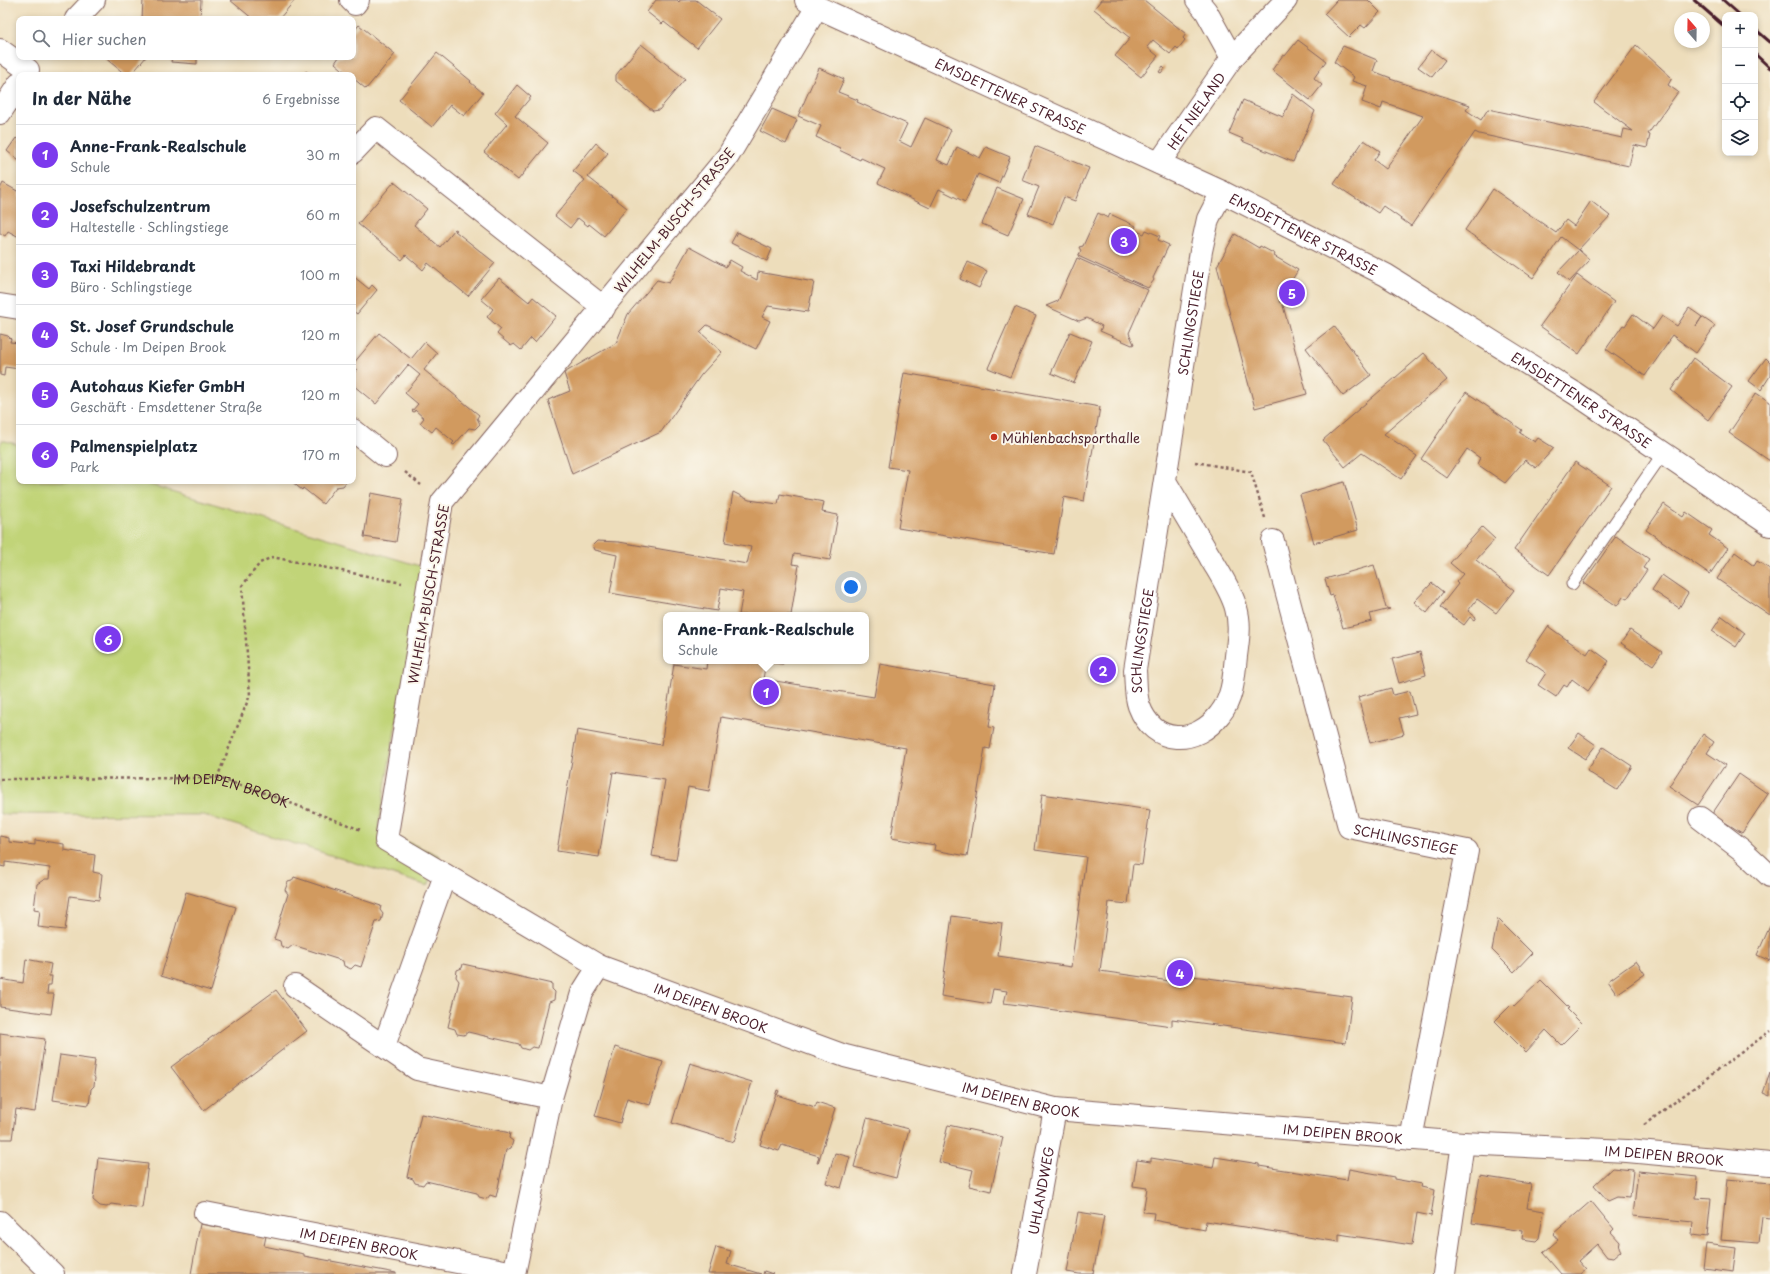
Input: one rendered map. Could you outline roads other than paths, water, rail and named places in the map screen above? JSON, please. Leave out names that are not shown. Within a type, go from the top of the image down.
[{"type":"street","points":[[79,16],[94,0]]},
{"type":"street","points":[[351,0],[355,4],[358,0]]},
{"type":"street","name":"HET NIELAND","points":[[1197,0],[1206,11],[1232,58]]},
{"type":"street","name":"HET NIELAND","points":[[1159,163],[1232,58],[1286,0]]},
{"type":"street","name":"EMSDETTENER STRASSE","points":[[811,4],[1222,192],[1386,276],[1576,394],[1770,525]]},
{"type":"street","name":"WILHELM-BUSCH-STRASSE","points":[[386,840],[442,502],[518,408],[604,308],[728,156],[811,4]]},
{"type":"street","points":[[0,50],[28,72]]},
{"type":"street","points":[[0,114],[16,90]]},
{"type":"street","points":[[356,149],[376,128],[604,308]]},
{"type":"street","name":"SCHLINGSTIEGE","points":[[1165,481],[1224,582],[1236,608],[1240,627],[1233,684],[1221,714],[1209,726],[1198,733],[1181,738],[1166,735],[1154,729],[1146,720],[1139,706],[1136,688],[1136,670],[1165,481],[1167,457],[1201,251],[1208,219],[1222,192]]},
{"type":"street","points":[[0,305],[16,308]]},
{"type":"street","points":[[356,432],[385,456]]},
{"type":"street","name":"SCHLINGSTIEGE","points":[[1273,541],[1349,827],[1467,851],[1411,1139]]},
{"type":"street","points":[[1700,818],[1742,850],[1770,876]]},
{"type":"street","name":"IM DEIPEN BROOK","points":[[386,840],[599,966],[845,1056],[1055,1109],[1411,1139],[1627,1151],[1770,1164]]},
{"type":"street","points":[[384,1046],[444,875]]},
{"type":"street","name":"IM DEIPEN BROOK","points":[[205,1213],[514,1273],[551,1098],[582,993],[599,966]]},
{"type":"street","points":[[295,986],[418,1069],[551,1098]]},
{"type":"street","name":"UHLANDWEG","points":[[1030,1273],[1055,1109]]},
{"type":"street","points":[[1444,1274],[1463,1143]]},
{"type":"street","points":[[2,1229],[53,1274]]},
{"type":"lane","points":[[1572,584],[1664,452]]},
{"type":"railway","points":[[1694,0],[1722,24]]},
{"type":"railway","points":[[1723,0],[1737,12]]},
{"type":"railway","points":[[1758,32],[1770,42]]},
{"type":"railway","points":[[1758,57],[1770,68]]},
{"type":"place","name":"Taxi Hildebrandt","points":[[1124,241]]},
{"type":"place","name":"Autohaus Kiefer GmbH","points":[[1292,293]]},
{"type":"place","name":"Mühlenbachsporthalle","points":[[994,437]]},
{"type":"place","name":"Palmenspielplatz","points":[[108,639]]},
{"type":"place","name":"Josefschulzentrum","points":[[1103,670]]},
{"type":"place","name":"Anne-Frank-Realschule","points":[[766,692]]},
{"type":"place","name":"St. Josef Grundschule","points":[[1180,973]]}]
